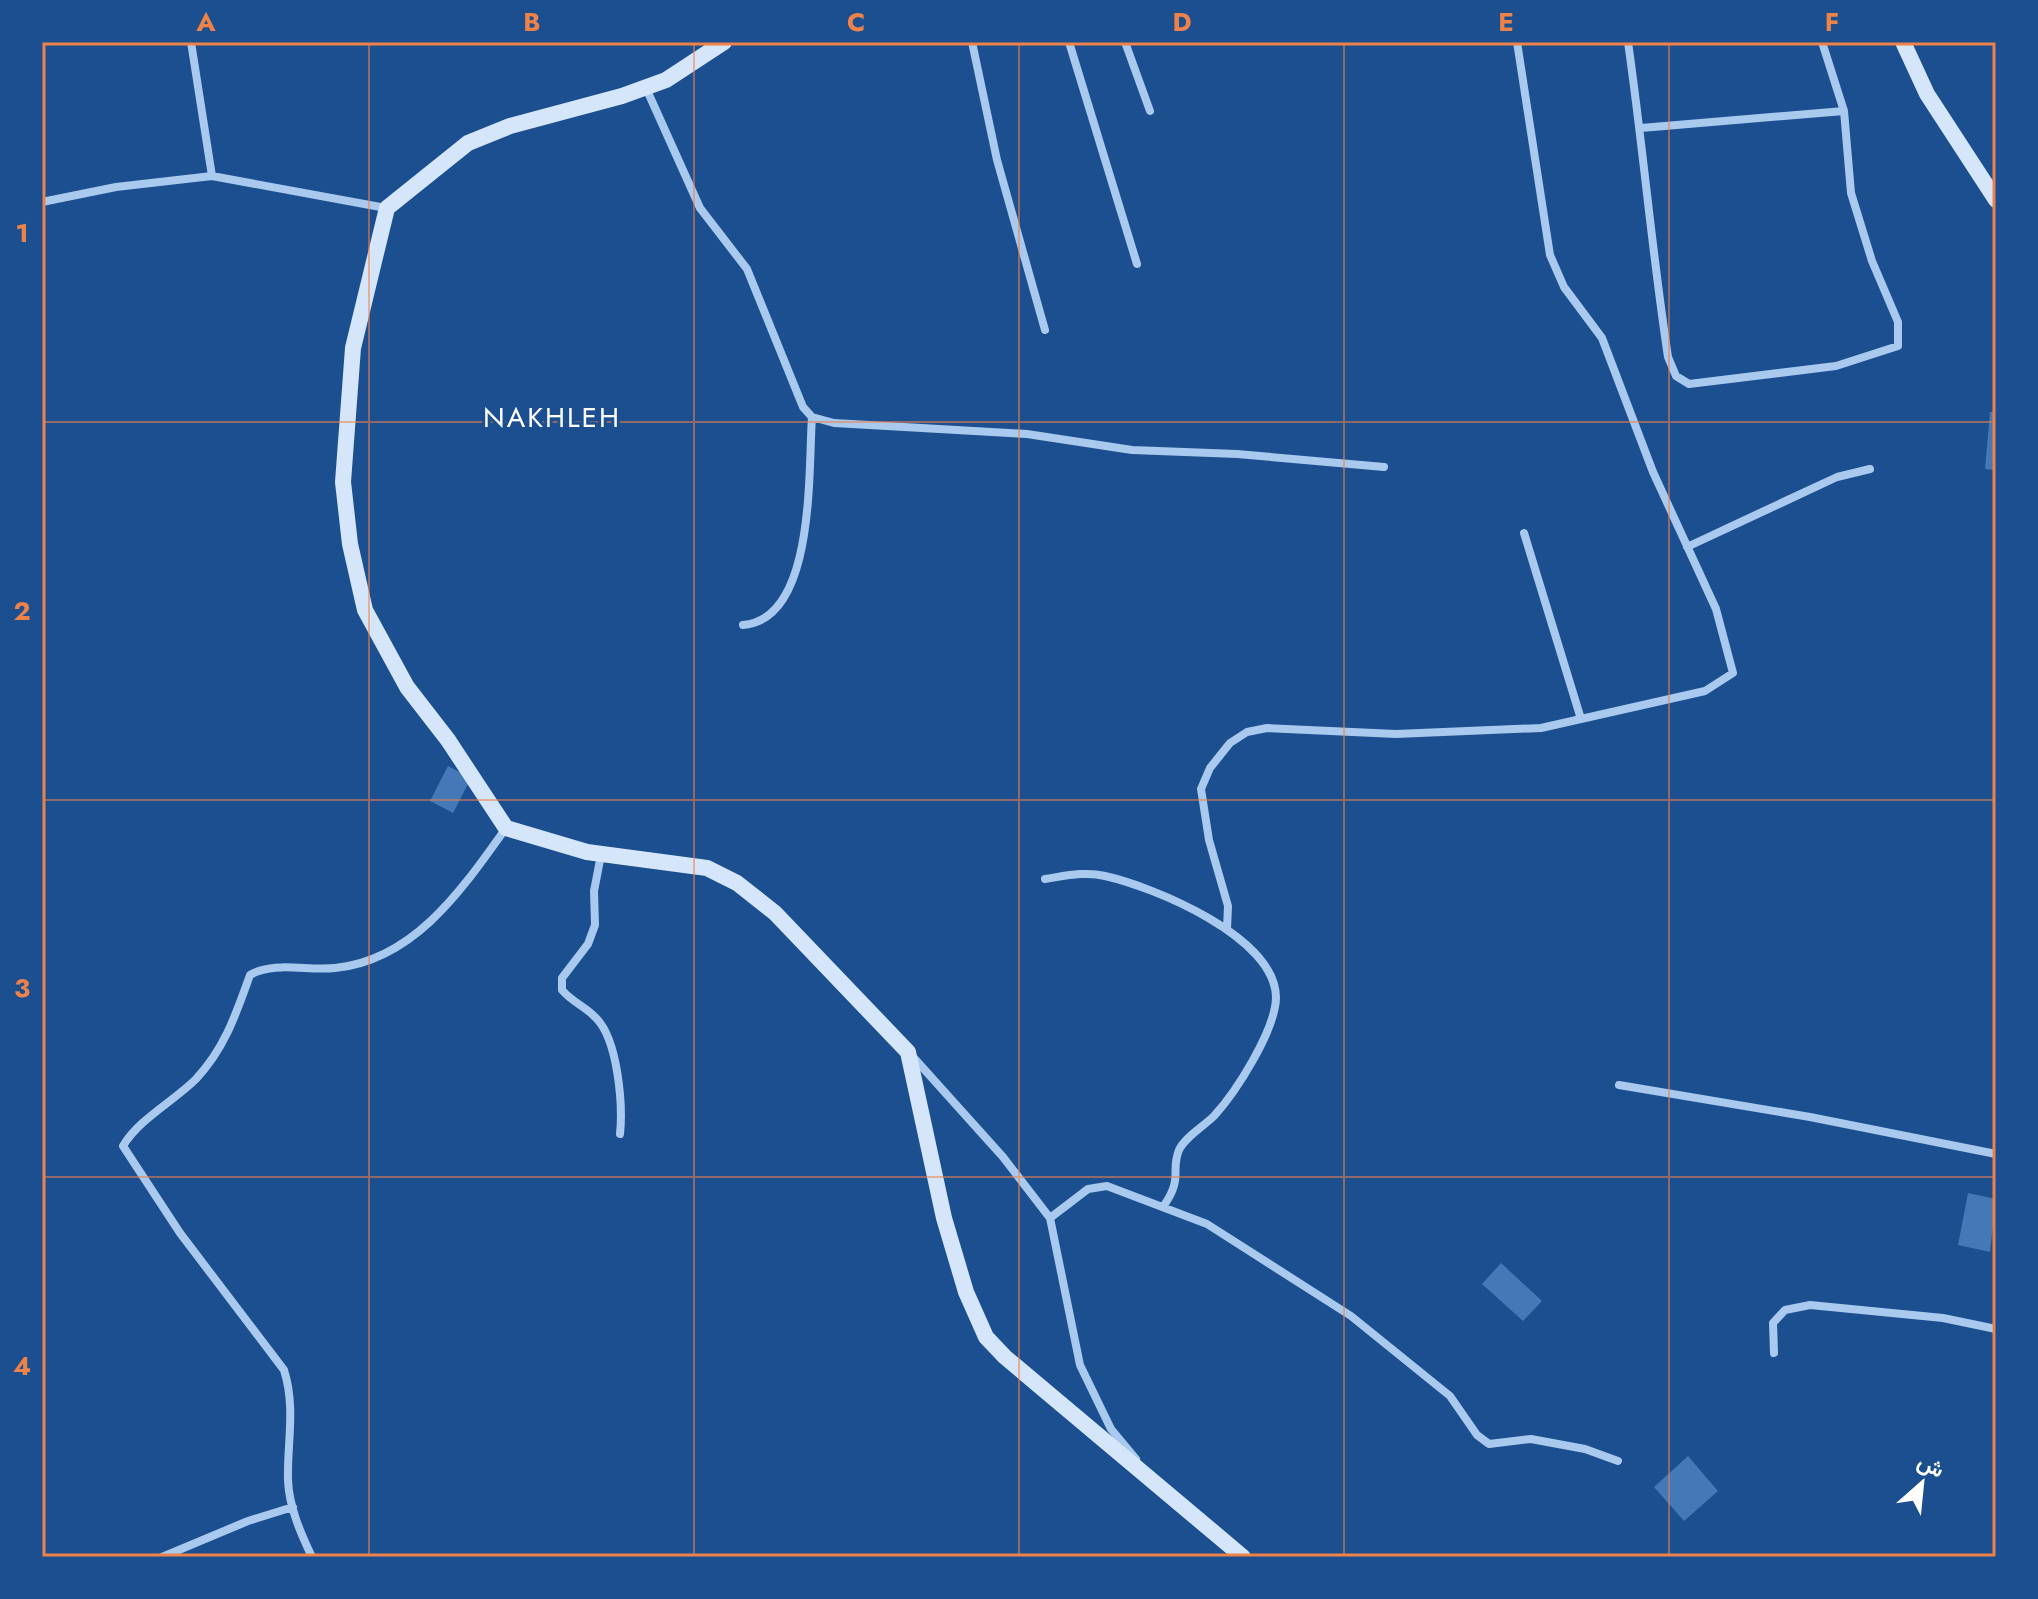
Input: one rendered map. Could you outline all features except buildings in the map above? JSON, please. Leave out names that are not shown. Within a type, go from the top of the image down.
[{"type":"street","points":[[191,42],[212,176]]},
{"type":"street","points":[[972,42],[997,160],[1045,330]]},
{"type":"street","points":[[1069,42],[1137,264]]},
{"type":"street","points":[[1125,42],[1150,111]]},
{"type":"street","points":[[1227,929],[1228,906],[1209,840],[1201,789],[1230,743],[1247,732],[1267,728],[1396,734],[1541,728],[1705,691],[1733,673],[1716,609],[1653,472],[1602,338],[1564,287],[1550,255],[1517,42]]},
{"type":"street","points":[[1628,42],[1641,128],[1648,228],[1668,357],[1676,376],[1689,384],[1836,366],[1898,346],[1898,322],[1872,261],[1851,193],[1844,111],[1822,42]]},
{"type":"street","points":[[1903,42],[1927,94],[1996,200]]},
{"type":"street","points":[[719,43],[666,80],[510,126],[468,143],[387,208],[353,348],[343,482],[350,544],[365,610],[407,687],[448,740],[506,828],[601,854],[707,868],[737,883],[775,913],[908,1052],[1003,1157],[1050,1218],[1080,1365],[1111,1429],[1153,1479]]},
{"type":"street","points":[[645,87],[700,208],[717,235],[747,269],[803,407],[812,417],[834,423],[1027,434],[1132,450],[1237,454],[1384,467]]},
{"type":"street","points":[[1641,128],[1844,111]]},
{"type":"street","points":[[42,202],[116,187],[212,176],[387,208]]},
{"type":"street","points":[[743,625],[756,624],[772,612],[793,582],[803,540],[812,417]]},
{"type":"street","points":[[1687,547],[1837,477],[1870,469]]},
{"type":"street","points":[[1524,533],[1581,719]]},
{"type":"street","points":[[312,1557],[293,1507],[288,1481],[292,1395],[284,1370],[180,1233],[123,1146],[196,1079],[221,1049],[231,1031],[250,975],[270,969],[339,968],[401,945],[414,937],[462,890],[506,828]]},
{"type":"street","points":[[601,854],[594,891],[595,925],[588,944],[562,978],[562,990],[597,1018],[611,1041],[622,1110],[620,1134]]},
{"type":"street","points":[[1045,879],[1085,873],[1105,876],[1203,914],[1227,929],[1259,959],[1271,978],[1276,998],[1269,1022],[1246,1073],[1213,1116],[1179,1151],[1175,1190],[1163,1207]]},
{"type":"street","points":[[908,1052],[944,1218],[966,1292],[986,1337],[1005,1357],[1243,1557]]},
{"type":"street","points":[[1619,1085],[1810,1117],[1996,1154]]},
{"type":"street","points":[[1050,1218],[1088,1189],[1107,1186],[1207,1224],[1351,1316],[1450,1396],[1477,1435],[1489,1444],[1541,1440],[1585,1449],[1618,1461]]},
{"type":"street","points":[[1774,1353],[1773,1323],[1785,1310],[1810,1305],[1943,1318],[1996,1329]]},
{"type":"street","points":[[162,1557],[248,1521],[293,1507]]},
{"type":"district","name":"NAKHLEH","points":[[552,417]]}]
